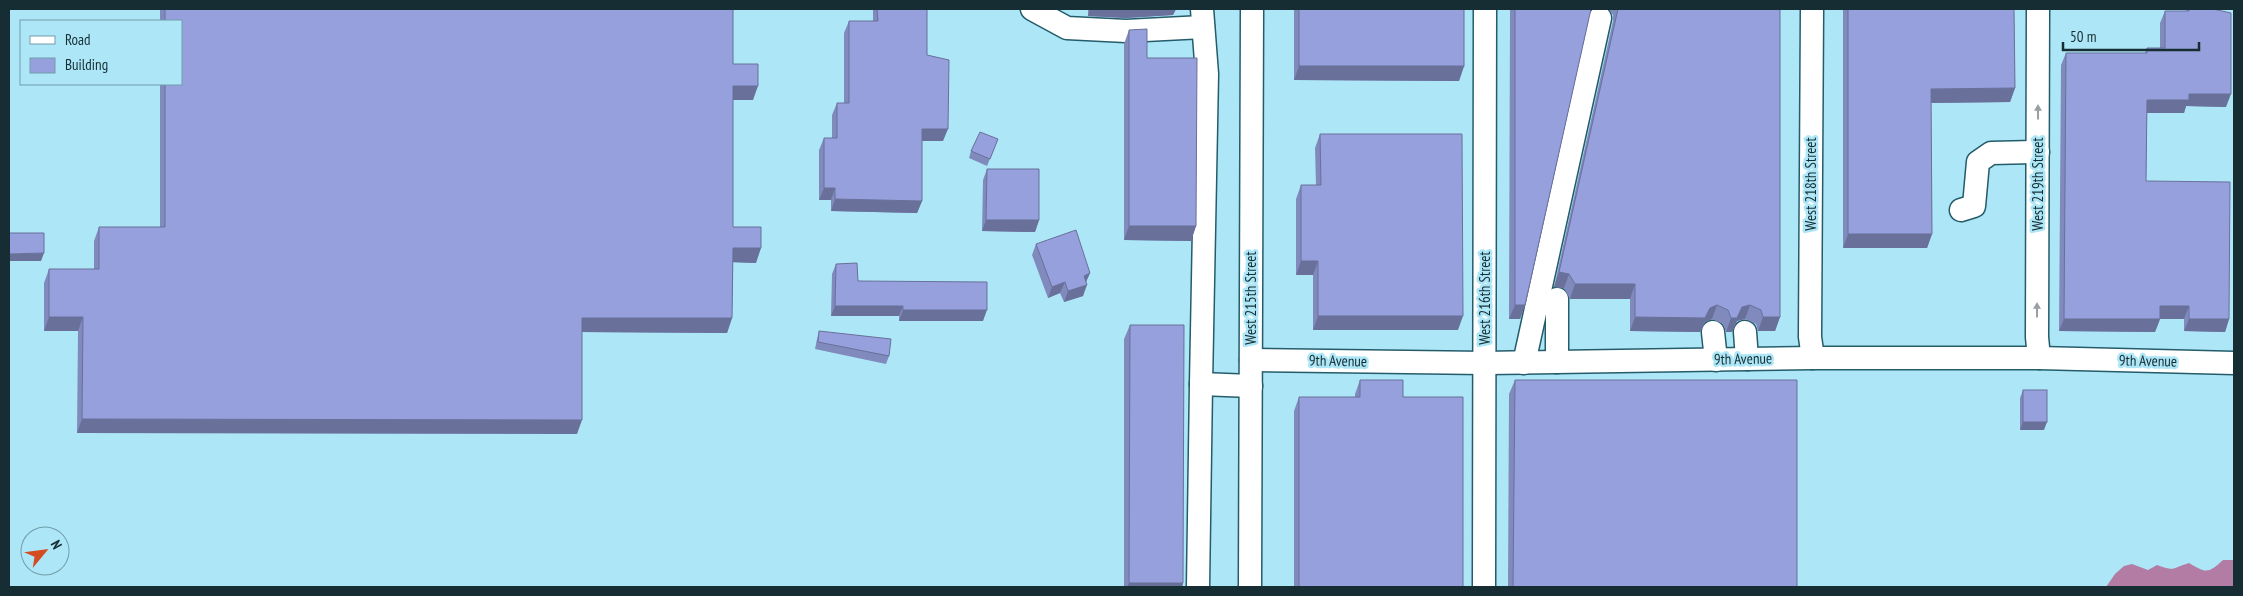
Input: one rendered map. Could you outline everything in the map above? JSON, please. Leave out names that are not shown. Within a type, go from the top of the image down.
[{"type":"street","points":[[1032,9],[1067,28],[1126,31],[1202,18],[1207,74],[1200,384],[1198,587]]},
{"type":"street","name":"West 215th Street","points":[[1250,587],[1252,9]]},
{"type":"street","name":"West 216th Street","points":[[1484,587],[1485,9]]},
{"type":"street","name":"West 218th Street","points":[[1812,9],[1810,337],[1813,358]]},
{"type":"street","name":"West 219th Street","points":[[2038,9],[2037,337],[2039,358]]},
{"type":"street","points":[[1524,363],[1600,18]]},
{"type":"street","points":[[1961,210],[1974,206],[1978,162],[1991,153],[2038,152]]},
{"type":"street","points":[[1557,362],[1558,298]]},
{"type":"street","points":[[1713,332],[1716,360]]},
{"type":"street","points":[[1745,332],[1747,359]]},
{"type":"street","name":"9th Avenue","points":[[1251,360],[1484,364],[1813,358],[2039,358],[2234,363]]},
{"type":"street","points":[[1200,384],[1251,386]]},
{"type":"shaded area","points":[[2223,560],[2234,560],[2234,587],[2106,587],[2115,574],[2124,566],[2132,564],[2148,570],[2157,565],[2171,569],[2189,563],[2199,569],[2210,570]]},
{"type":"building","points":[[165,9],[733,9],[733,64],[758,64],[758,86],[733,86],[733,227],[761,227],[761,248],[733,248],[732,318],[582,318],[582,420],[82,419],[83,317],[49,317],[49,269],[99,269],[99,227],[165,227],[165,85],[182,85],[182,20],[165,20]]},
{"type":"building","points":[[877,9],[927,9],[927,55],[949,60],[948,129],[922,129],[922,201],[835,199],[835,188],[824,188],[824,138],[837,138],[837,103],[849,103],[849,21],[878,21]]},
{"type":"building","points":[[1299,9],[1464,9],[1464,66],[1299,66]]},
{"type":"building","points":[[1515,9],[1591,9],[1525,305],[1515,305]]},
{"type":"building","points":[[1618,9],[1780,9],[1780,317],[1763,317],[1761,310],[1750,305],[1742,307],[1737,318],[1731,318],[1728,310],[1717,305],[1710,308],[1705,318],[1635,317],[1635,284],[1575,284],[1569,274],[1559,272]]},
{"type":"building","points":[[1848,9],[2014,9],[2015,88],[1931,89],[1932,234],[1848,234]]},
{"type":"building","points":[[2189,9],[2213,9],[2231,13],[2231,94],[2189,94],[2189,100],[2147,100],[2146,181],[2230,182],[2229,319],[2189,319],[2189,306],[2160,306],[2160,319],[2064,319],[2066,53],[2147,53],[2147,48],[2165,48],[2165,11],[2189,11]]},
{"type":"building","points":[[1147,29],[1147,58],[1197,58],[1196,226],[1129,226],[1129,30]]},
{"type":"building","points":[[980,132],[998,139],[990,159],[971,151]]},
{"type":"building","points":[[1320,134],[1462,134],[1463,316],[1318,316],[1318,261],[1301,261],[1301,185],[1321,185]]},
{"type":"building","points":[[987,169],[1039,169],[1039,220],[986,220]]},
{"type":"building","points":[[1076,230],[1090,273],[1084,276],[1087,285],[1068,291],[1065,282],[1052,287],[1036,244]]},
{"type":"building","points":[[9,233],[44,233],[44,253],[9,254]]},
{"type":"building","points":[[857,263],[858,281],[987,282],[987,310],[903,310],[903,306],[835,306],[836,264]]},
{"type":"building","points":[[1130,325],[1184,325],[1183,583],[1129,583]]},
{"type":"building","points":[[819,331],[891,339],[889,356],[818,342]]},
{"type":"building","points":[[1360,380],[1403,380],[1403,397],[1463,397],[1463,587],[1299,587],[1299,397],[1360,397]]},
{"type":"building","points":[[1515,380],[1797,380],[1797,587],[1513,587]]},
{"type":"building","points":[[2023,390],[2047,390],[2047,422],[2023,422]]}]
